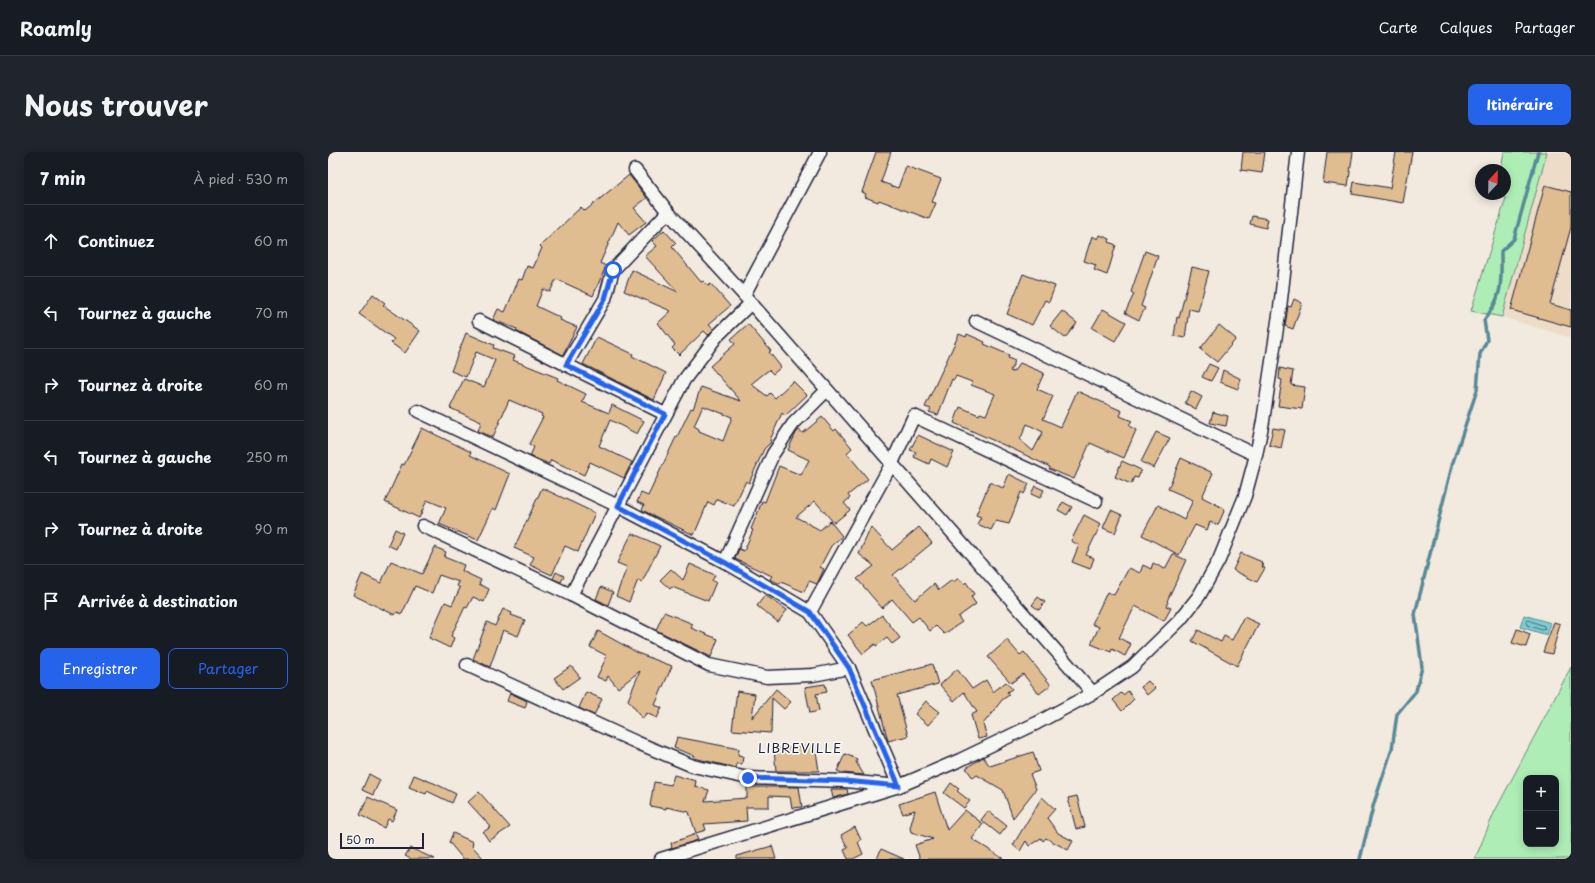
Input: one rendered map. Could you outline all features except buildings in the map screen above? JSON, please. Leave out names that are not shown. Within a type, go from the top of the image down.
[{"type":"street","points":[[571,595],[684,380],[701,355],[748,299],[820,152]]},
{"type":"street","points":[[661,859],[899,786],[960,760],[1037,724],[1093,693],[1132,667],[1169,631],[1199,596],[1219,560],[1245,496],[1263,421],[1280,308],[1298,152]]},
{"type":"street","points":[[635,170],[668,212],[748,299],[1093,693]]},
{"type":"street","points":[[566,365],[605,299],[613,270],[668,212]]},
{"type":"street","points":[[479,321],[665,414]]},
{"type":"street","points":[[976,321],[1256,455]]},
{"type":"street","points":[[724,562],[773,454],[793,424],[827,390]]},
{"type":"street","points":[[418,411],[618,506],[724,562],[810,612],[849,668],[899,786]]},
{"type":"street","points":[[810,612],[892,463],[914,416],[1096,501]]},
{"type":"street","points":[[423,526],[571,595],[709,665],[767,677],[813,675],[849,668]]},
{"type":"street","points":[[467,665],[638,743],[693,766],[748,778],[845,781],[899,786]]},
{"type":"shaded area","points":[[1547,152],[1571,152],[1571,338],[1502,317]]},
{"type":"green space","points":[[1504,152],[1547,152],[1502,317],[1471,311],[1505,200],[1511,200],[1511,164],[1502,164]]},
{"type":"green space","points":[[1571,667],[1571,859],[1475,859],[1494,813]]},
{"type":"water","points":[[1524,615],[1551,623],[1547,635],[1520,627]]},
{"type":"waterway","points":[[1360,859],[1374,803],[1392,749],[1397,714],[1416,691],[1422,667],[1415,614],[1453,462],[1477,390],[1480,354],[1487,340],[1484,320],[1495,303],[1500,287],[1501,251],[1514,239],[1538,152]]},
{"type":"district","name":"LIBREVILLE","points":[[800,748]]},
{"type":"route","points":[[613,270],[605,299],[566,365],[665,414],[618,506],[724,562],[810,612],[849,668],[899,786],[845,781],[748,778]]}]
